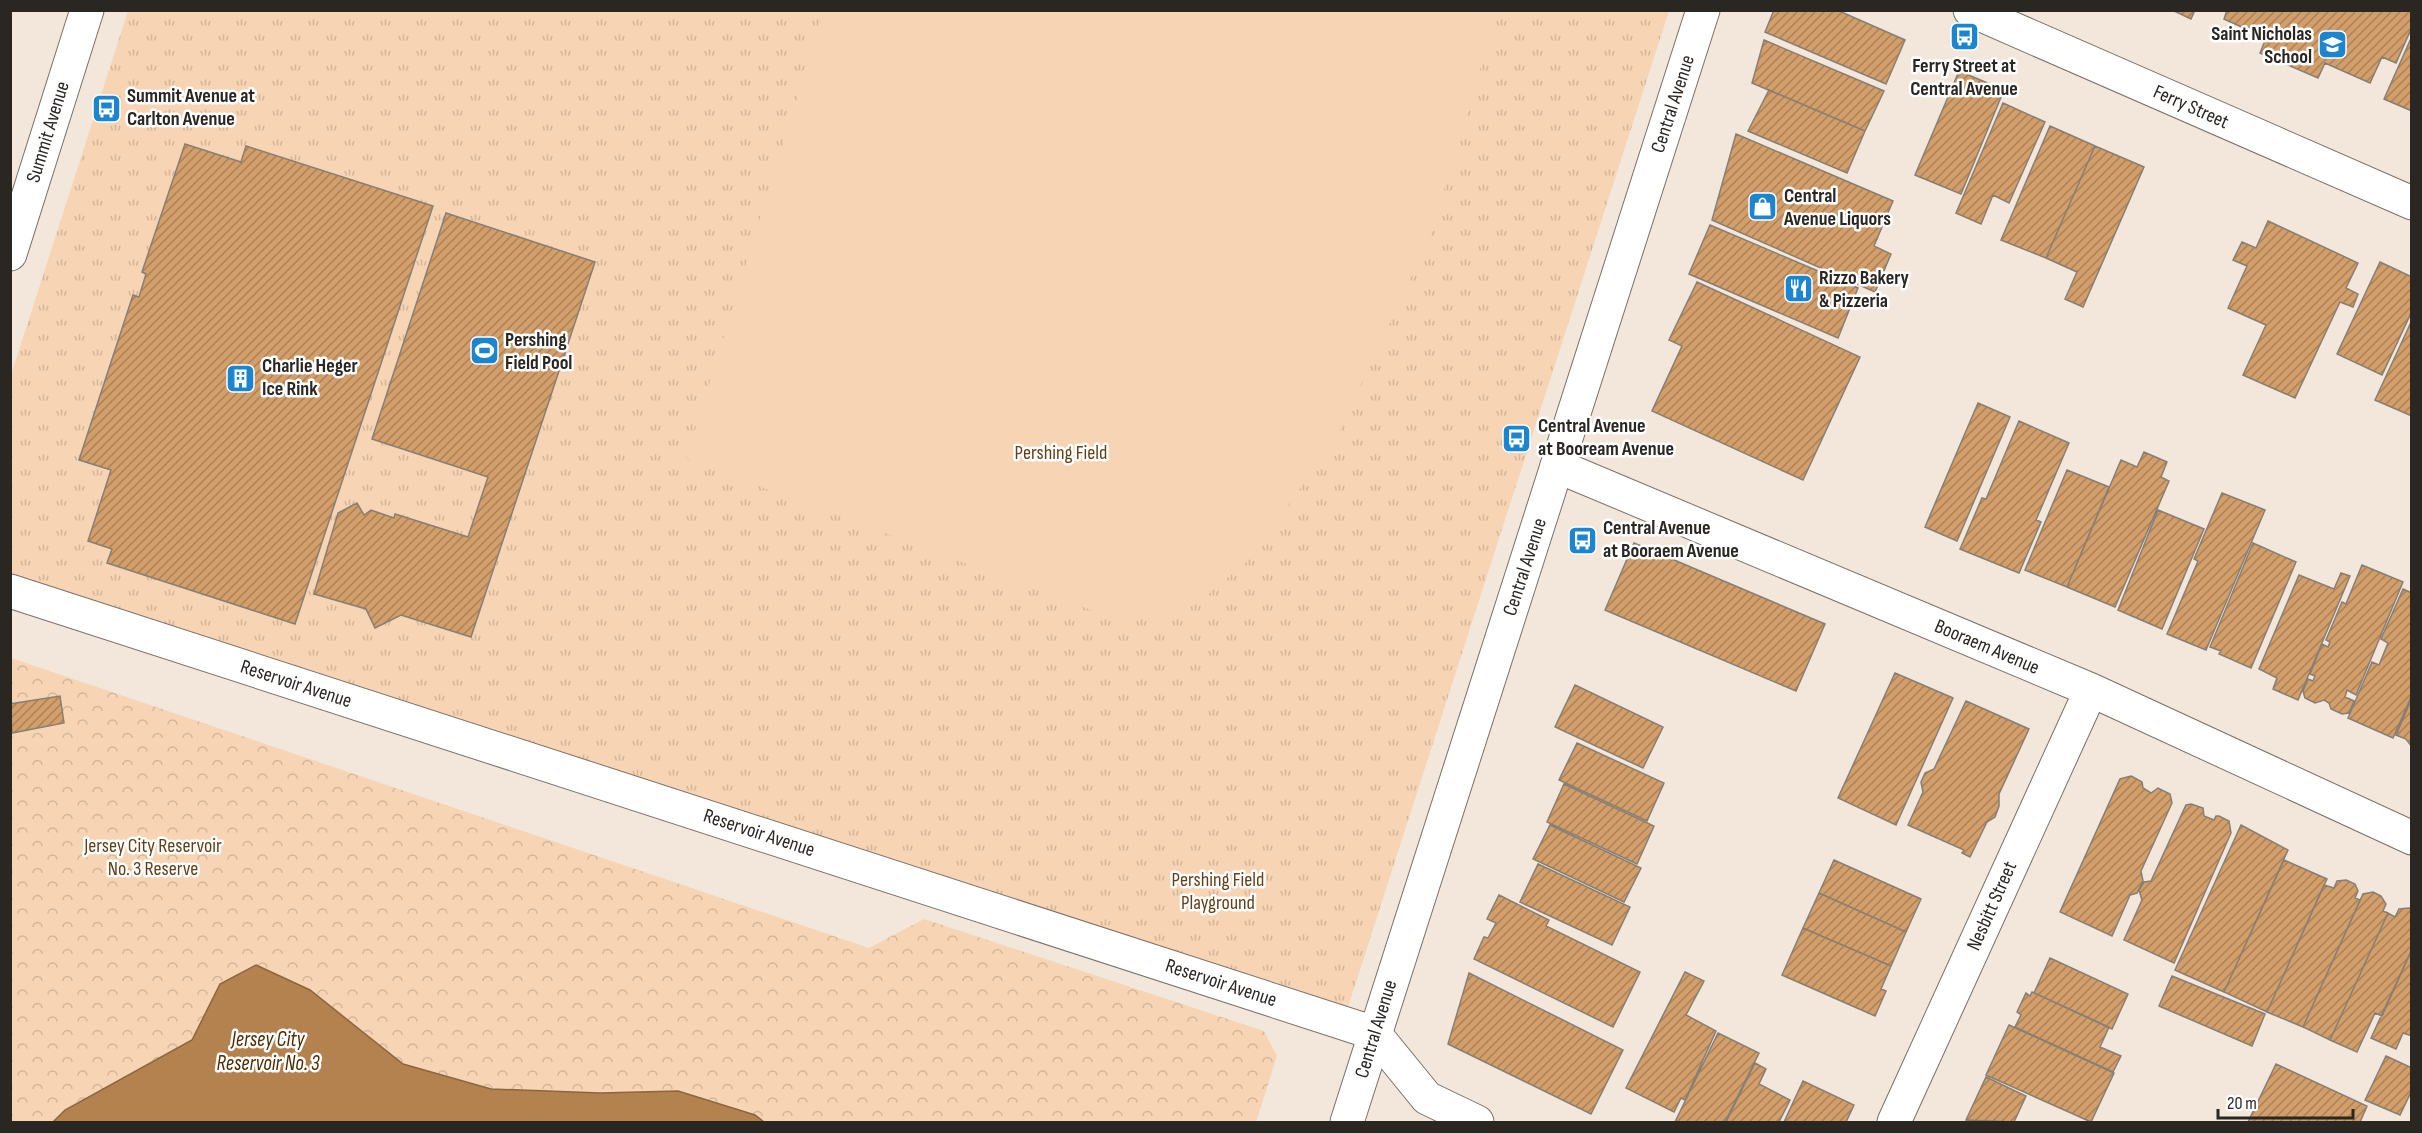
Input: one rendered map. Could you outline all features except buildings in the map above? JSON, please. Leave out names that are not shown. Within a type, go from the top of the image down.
[{"type":"street","name":"Summit Avenue","points":[[10,254],[87,10]]},
{"type":"street","name":"Central Avenue","points":[[1347,1122],[1702,10]]},
{"type":"street","name":"Ferry Street","points":[[1970,10],[2412,203]]},
{"type":"street","name":"Booraem Avenue","points":[[1557,466],[2091,690],[2412,838]]},
{"type":"street","name":"Reservoir Avenue","points":[[10,591],[1374,1033]]},
{"type":"street","name":"Nesbitt Street","points":[[1894,1122],[2091,690]]},
{"type":"street","points":[[1374,1033],[1427,1098],[1477,1122]]},
{"type":"green space","name":"Pershing Field","points":[[128,11],[1669,11],[1347,1010],[11,576],[11,375]]},
{"type":"green space","points":[[824,11],[1468,11],[1495,19],[1429,239],[1337,436],[1252,557],[1194,606],[1118,620],[686,459]]},
{"type":"green space","name":"Jersey City Reservoir No. 3 Reserve","points":[[11,658],[869,948],[924,919],[1264,1031],[1277,1056],[1256,1122],[764,1122],[755,1115],[678,1091],[600,1093],[491,1089],[403,1064],[353,1023],[220,984],[192,1040],[66,1110],[53,1122],[11,1122]]},
{"type":"water","name":"Jersey City Reservoir No. 3","points":[[256,965],[310,990],[403,1064],[491,1089],[600,1093],[678,1091],[755,1115],[764,1122],[53,1122],[65,1110],[192,1040],[220,984]]},
{"type":"place","name":"Ferry Street at Central Avenue","points":[[1964,36]]},
{"type":"place","name":"Saint Nicholas School","points":[[2333,45]]},
{"type":"place","name":"Summit Avenue at Carlton Avenue","points":[[106,108]]},
{"type":"place","name":"Central Avenue Liquors","points":[[1763,207]]},
{"type":"place","name":"Rizzo Bakery & Pizzeria","points":[[1798,289]]},
{"type":"place","name":"Pershing Field Pool","points":[[484,351]]},
{"type":"place","name":"Charlie Heger Ice Rink","points":[[241,378]]},
{"type":"place","name":"Central Avenue at Booream Avenue","points":[[1517,438]]},
{"type":"place","name":"Central Avenue at Booraem Avenue","points":[[1582,540]]},
{"type":"park label","name":"Pershing Field Playground","points":[[1218,892]]}]
